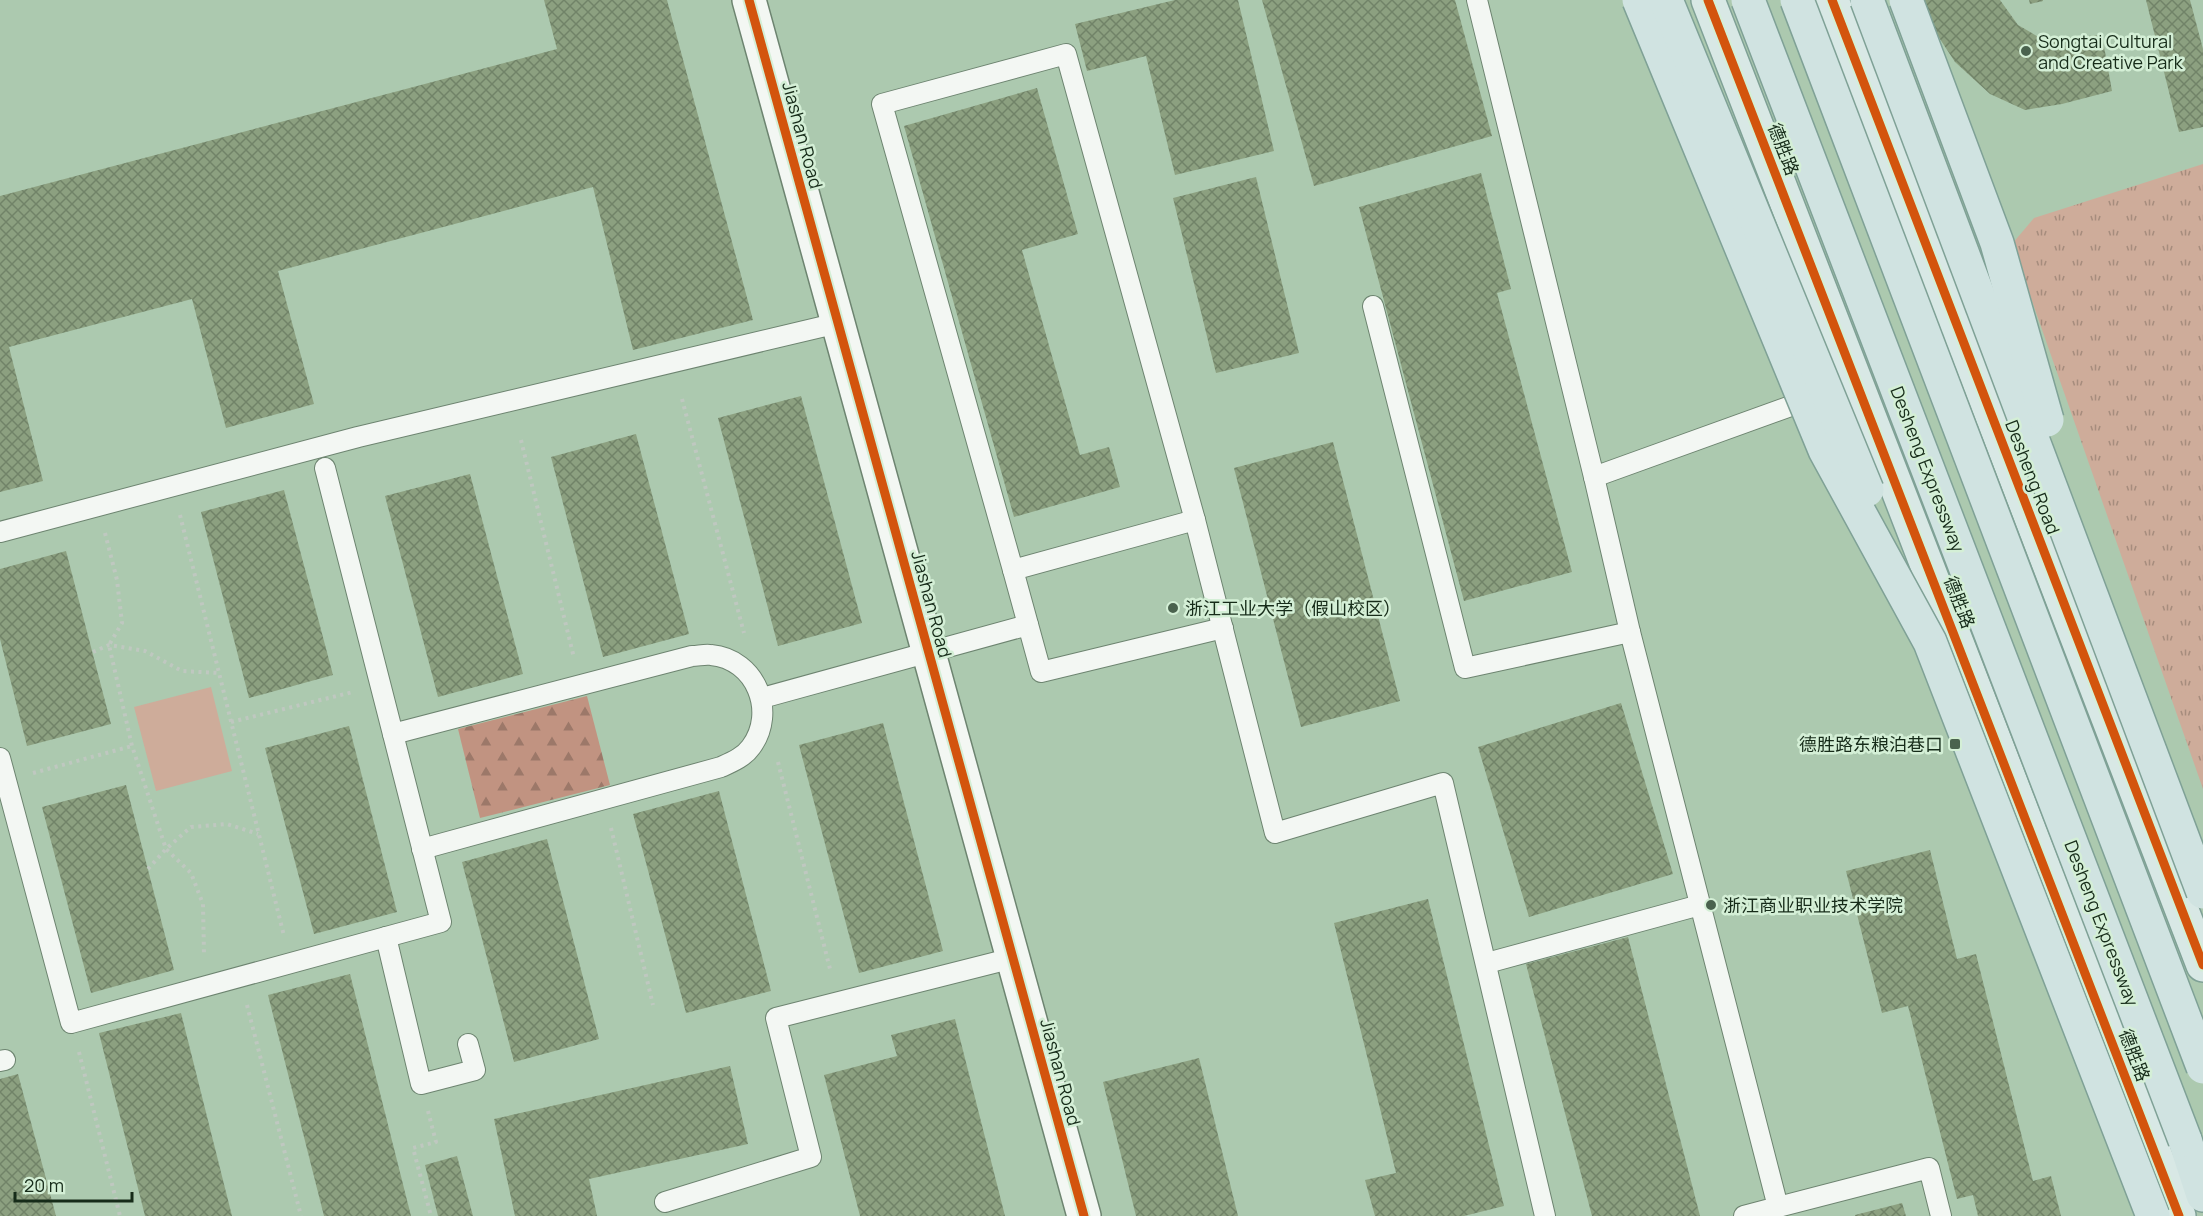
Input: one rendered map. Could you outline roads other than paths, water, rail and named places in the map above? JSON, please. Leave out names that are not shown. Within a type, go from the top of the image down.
[{"type":"highway","points":[[1639,0],[1825,450],[1929,642]]},
{"type":"highway","points":[[1666,0],[1929,642],[2153,1216]]},
{"type":"highway","name":"Desheng Expressway","points":[[1748,0],[2185,1140],[2203,1195]]},
{"type":"highway","points":[[1797,0],[2203,1067]]},
{"type":"highway","points":[[1867,0],[2203,892]]},
{"type":"highway","points":[[1906,0],[1997,243],[2114,656]]},
{"type":"main road","name":"德胜路","points":[[1708,0],[1858,382],[2179,1216]]},
{"type":"main road","name":"Desheng Road","points":[[1833,0],[2203,965]]},
{"type":"street","name":"Jiashan Road","points":[[749,0],[1084,1216]]},
{"type":"lane","points":[[1477,0],[1630,632],[1778,1207]]},
{"type":"lane","points":[[1223,627],[1041,672],[882,104],[1066,54],[1223,627],[1275,833],[1443,783],[1545,1216]]},
{"type":"lane","points":[[1373,306],[1465,668],[1630,632]]},
{"type":"lane","points":[[0,532],[358,437],[838,323]]},
{"type":"lane","points":[[1594,477],[1858,382]]},
{"type":"lane","points":[[0,758],[71,1023],[441,922],[325,468]]},
{"type":"lane","points":[[1013,570],[1194,520]]},
{"type":"lane","points":[[762,699],[1028,625]]},
{"type":"lane","points":[[393,734],[692,656],[710,655],[728,659],[743,668],[755,682],[762,699],[763,717],[759,734],[750,749],[737,760],[721,767],[422,849]]},
{"type":"lane","points":[[1487,963],[1700,905]]},
{"type":"lane","points":[[386,937],[421,1084],[475,1070],[468,1044]]},
{"type":"lane","points":[[664,1202],[811,1157],[776,1018],[1013,958]]},
{"type":"lane","points":[[1744,1216],[1929,1168],[1941,1216]]},
{"type":"place","name":"Songtai Cultural and Creative Park","points":[[2026,51]]},
{"type":"place","name":"浙江工业大学（假山校区）","points":[[1173,608]]},
{"type":"place","name":"德胜路东粮泊巷口","points":[[1955,744]]},
{"type":"place","name":"浙江商业职业技术学院","points":[[1711,905]]}]
